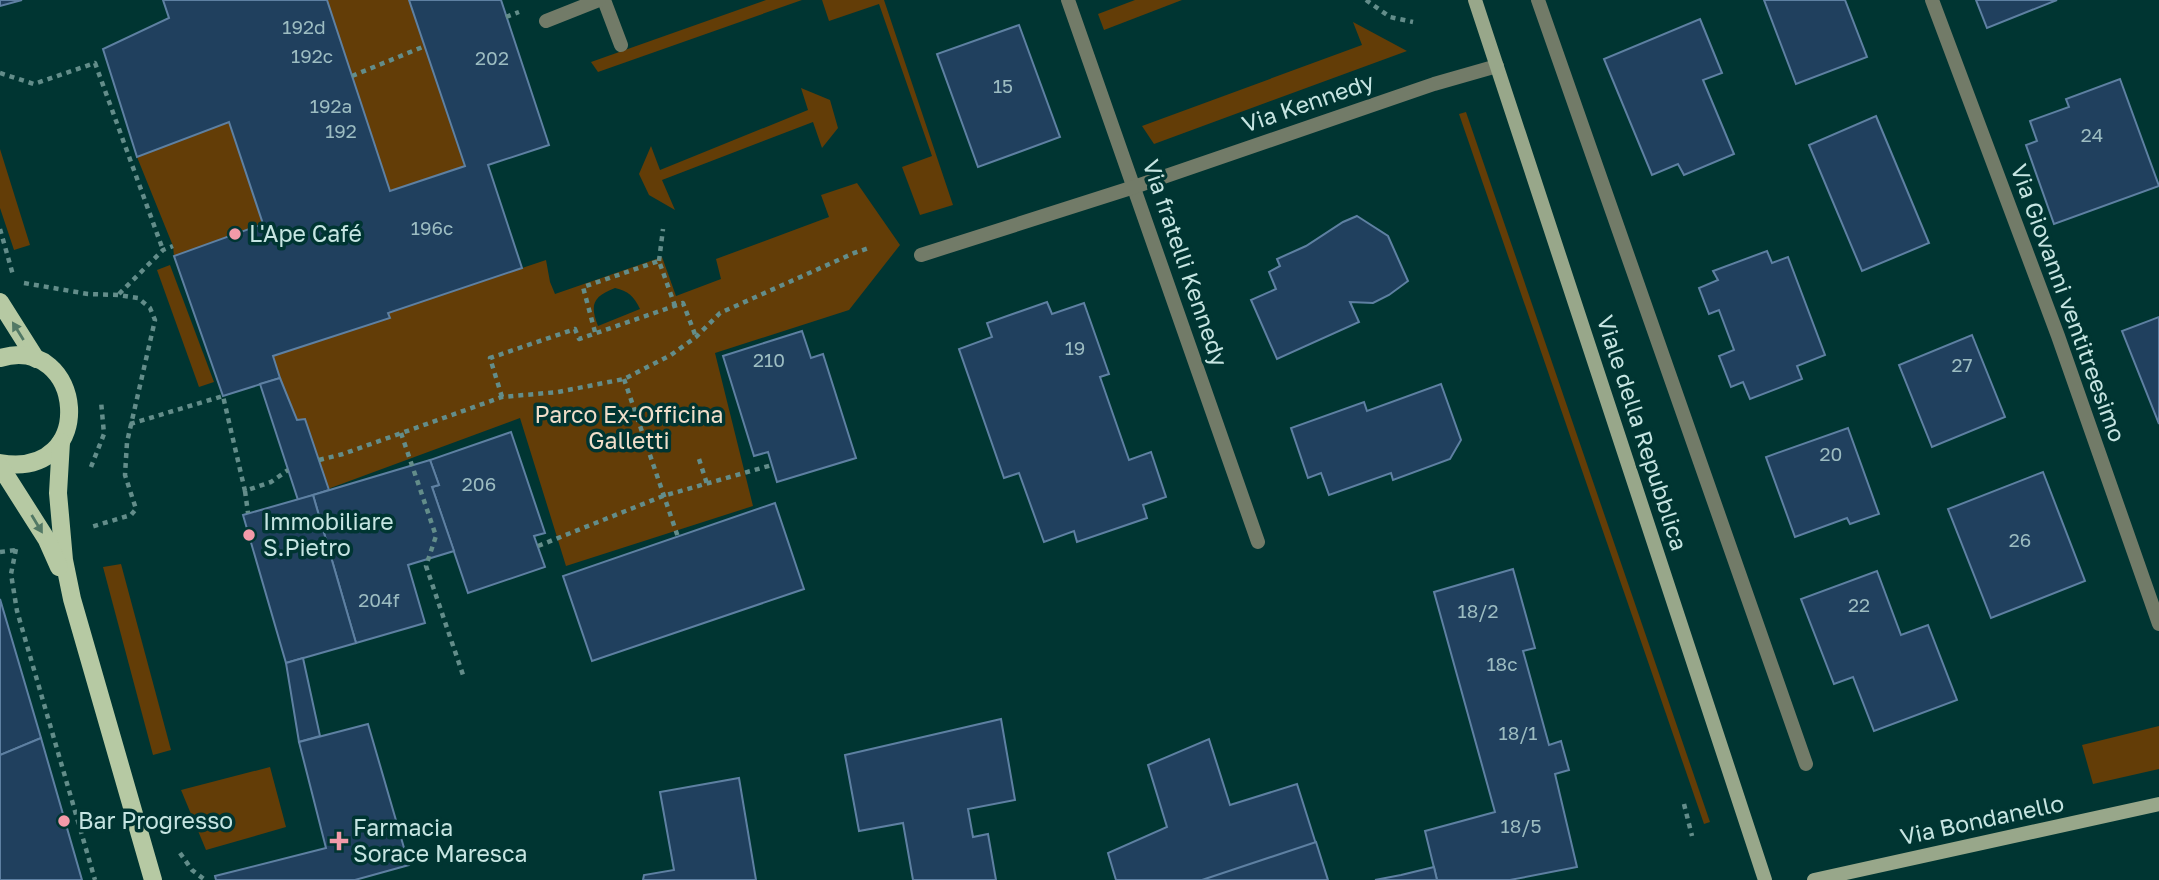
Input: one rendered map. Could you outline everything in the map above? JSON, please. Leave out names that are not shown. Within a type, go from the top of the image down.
[{"type":"main road","points":[[0,302],[36,359]]},
{"type":"main road","points":[[0,358],[22,356],[36,359],[48,366],[66,388],[70,401],[71,415],[61,442],[58,493],[64,560],[72,599],[153,880]]},
{"type":"main road","points":[[0,465],[33,463],[61,442]]},
{"type":"main road","points":[[0,465],[47,540],[72,599]]},
{"type":"street","points":[[546,21],[599,0]]},
{"type":"street","points":[[604,0],[621,45]]},
{"type":"street","name":"Via fratelli Kennedy","points":[[1068,0],[1258,542]]},
{"type":"street","name":"Viale della Repubblica","points":[[1475,0],[1765,880]]},
{"type":"street","name":"Viale della Repubblica","points":[[1538,0],[1806,764]]},
{"type":"street","name":"Via Giovanni ventitreesimo","points":[[1932,0],[2058,336],[2159,624]]},
{"type":"street","name":"Via Kennedy","points":[[921,255],[1134,187],[1434,84],[1497,66]]},
{"type":"street","name":"Via Bondanello","points":[[1814,880],[2159,804]]},
{"type":"path","points":[[1366,0],[1390,17],[1413,22]]},
{"type":"path","points":[[352,76],[425,46]]},
{"type":"path","points":[[0,73],[34,84],[96,63],[163,250]]},
{"type":"path","points":[[663,229],[659,261],[675,306]]},
{"type":"path","points":[[118,295],[163,250],[173,246]]},
{"type":"path","points":[[319,460],[502,397],[558,392],[624,379],[671,355],[696,337],[720,313],[869,248]]},
{"type":"path","points":[[595,332],[583,287],[659,261]]},
{"type":"path","points":[[16,285],[25,283],[88,294],[138,298],[150,308],[155,320],[130,424],[125,475],[136,509],[131,515],[87,528]]},
{"type":"path","points":[[502,397],[490,358],[575,329],[579,339],[683,303],[696,337]]},
{"type":"path","points":[[624,379],[678,537]]},
{"type":"path","points":[[130,424],[223,396],[248,513]]},
{"type":"path","points":[[401,433],[436,536],[426,566],[463,675]]},
{"type":"path","points":[[699,459],[707,484]]},
{"type":"path","points":[[538,547],[663,496],[772,465]]},
{"type":"path","points":[[245,491],[271,482],[288,470]]},
{"type":"path","points":[[0,552],[16,550],[11,574],[17,611],[95,880]]},
{"type":"path","points":[[1684,804],[1692,836]]},
{"type":"green space","points":[[327,0],[409,0],[465,166],[390,191]]},
{"type":"green space","points":[[766,0],[802,0],[598,72],[591,62]]},
{"type":"green space","points":[[822,0],[884,0],[953,205],[920,215],[902,167],[932,156],[879,4],[829,21]]},
{"type":"green space","points":[[1135,0],[1182,0],[1104,30],[1098,14]]},
{"type":"green space","points":[[1353,22],[1407,51],[1154,144],[1142,126],[1362,45]]},
{"type":"green space","points":[[801,88],[830,100],[838,128],[822,148],[813,122],[662,180],[675,210],[649,195],[639,174],[651,146],[660,170],[808,110]]},
{"type":"green space","points":[[1466,112],[1710,822],[1704,824],[1459,114]]},
{"type":"green space","points":[[229,122],[263,224],[174,256],[173,246],[137,157]]},
{"type":"green space","points":[[0,149],[30,245],[14,250],[0,208]]},
{"type":"green space","name":"Parco Ex-Officina Galletti","points":[[857,183],[900,245],[849,310],[715,353],[753,506],[566,566],[520,418],[298,500],[273,356],[389,318],[388,313],[546,260],[555,294],[662,257],[676,296],[721,279],[716,259],[829,217],[821,195]],"holes":[[[615,288],[630,295],[640,309],[598,326],[594,312],[595,302],[597,298]]]},
{"type":"green space","points":[[170,265],[214,382],[199,387],[157,270]]},
{"type":"green space","points":[[121,564],[171,750],[153,755],[103,567]]},
{"type":"green space","points":[[2159,726],[2159,769],[2093,784],[2082,745]]},
{"type":"green space","points":[[270,767],[286,827],[206,850],[181,790]]},
{"type":"building","points":[[0,0],[22,0],[0,6]]},
{"type":"building","points":[[163,0],[327,0],[390,191],[465,166],[409,0],[501,0],[549,145],[488,165],[522,268],[388,313],[390,318],[273,356],[280,378],[223,396],[174,256],[263,224],[229,122],[137,157],[103,49],[169,18]]},
{"type":"building","points":[[1764,0],[1845,0],[1867,57],[1796,84]]},
{"type":"building","points":[[1976,0],[2057,0],[1987,28]]},
{"type":"building","points":[[1700,19],[1722,73],[1703,80],[1734,154],[1684,175],[1678,164],[1652,175],[1604,59]]},
{"type":"building","points":[[1019,25],[1060,137],[978,167],[937,54]]},
{"type":"building","points":[[2120,79],[2159,186],[2054,224],[2026,145],[2037,141],[2030,121],[2069,107],[2066,99]]},
{"type":"building","points":[[1876,116],[1929,243],[1862,271],[1809,145]]},
{"type":"building","points":[[1357,216],[1388,236],[1408,281],[1373,303],[1350,302],[1359,322],[1277,359],[1251,300],[1276,289],[1269,272],[1280,266],[1277,259],[1306,246]]},
{"type":"building","points":[[1767,251],[1772,263],[1788,257],[1825,355],[1797,366],[1802,379],[1750,399],[1743,382],[1731,387],[1719,356],[1734,350],[1719,310],[1709,314],[1699,288],[1718,280],[1713,271]]},
{"type":"building","points":[[1047,302],[1052,314],[1084,303],[1109,374],[1100,377],[1129,460],[1151,452],[1166,497],[1143,505],[1147,518],[1077,542],[1074,531],[1044,542],[1019,473],[1004,478],[959,349],[992,337],[987,323]]},
{"type":"building","points":[[2159,317],[2159,424],[2122,331]]},
{"type":"building","points":[[802,331],[811,358],[823,354],[856,458],[777,482],[768,452],[754,456],[723,356]]},
{"type":"building","points":[[1972,335],[2005,417],[1932,447],[1899,365]]},
{"type":"building","points":[[280,378],[297,420],[305,419],[329,490],[298,500],[260,384]]},
{"type":"building","points":[[1441,384],[1461,440],[1450,459],[1393,480],[1391,473],[1329,495],[1321,473],[1308,478],[1291,428],[1364,402],[1367,411]]},
{"type":"building","points":[[1848,428],[1879,514],[1850,524],[1847,518],[1795,537],[1766,457]]},
{"type":"building","points":[[511,432],[545,533],[534,536],[545,567],[468,593],[432,487],[439,485],[430,460]]},
{"type":"building","points":[[430,460],[439,485],[432,487],[454,551],[408,565],[425,623],[356,643],[313,495]]},
{"type":"building","points":[[2043,472],[2085,581],[1991,618],[1948,509]]},
{"type":"building","points":[[313,495],[356,643],[286,663],[243,515]]},
{"type":"building","points":[[775,503],[804,589],[592,661],[563,576]]},
{"type":"building","points":[[1513,569],[1535,648],[1523,651],[1549,745],[1561,741],[1569,770],[1555,774],[1577,867],[1510,880],[1437,880],[1425,831],[1495,812],[1434,592]]},
{"type":"building","points":[[1877,571],[1901,635],[1928,625],[1957,700],[1874,731],[1853,677],[1834,684],[1801,599]]},
{"type":"building","points":[[0,599],[41,738],[0,755]]},
{"type":"building","points":[[303,658],[320,736],[299,742],[286,663]]},
{"type":"building","points":[[1001,719],[1015,800],[968,809],[973,837],[988,834],[996,880],[913,880],[903,823],[859,831],[845,755]]},
{"type":"building","points":[[368,724],[409,865],[355,880],[216,880],[215,876],[326,848],[299,742]]},
{"type":"building","points":[[41,738],[82,880],[0,880],[0,755]]},
{"type":"building","points":[[1209,739],[1230,805],[1297,784],[1316,844],[1205,880],[1116,880],[1108,853],[1167,827],[1148,765]]},
{"type":"building","points":[[739,778],[756,880],[643,880],[644,875],[674,870],[660,792]]},
{"type":"building","points":[[1316,842],[1328,880],[1202,880]]},
{"type":"building","points":[[1434,867],[1437,880],[1375,880],[1401,875]]},
{"type":"place","name":"L'Ape Café","points":[[235,234]]},
{"type":"place","name":"Immobiliare S.Pietro","points":[[249,535]]},
{"type":"place","name":"Bar Progresso","points":[[64,821]]},
{"type":"place","name":"Farmacia Sorace Maresca","points":[[339,841]]}]
